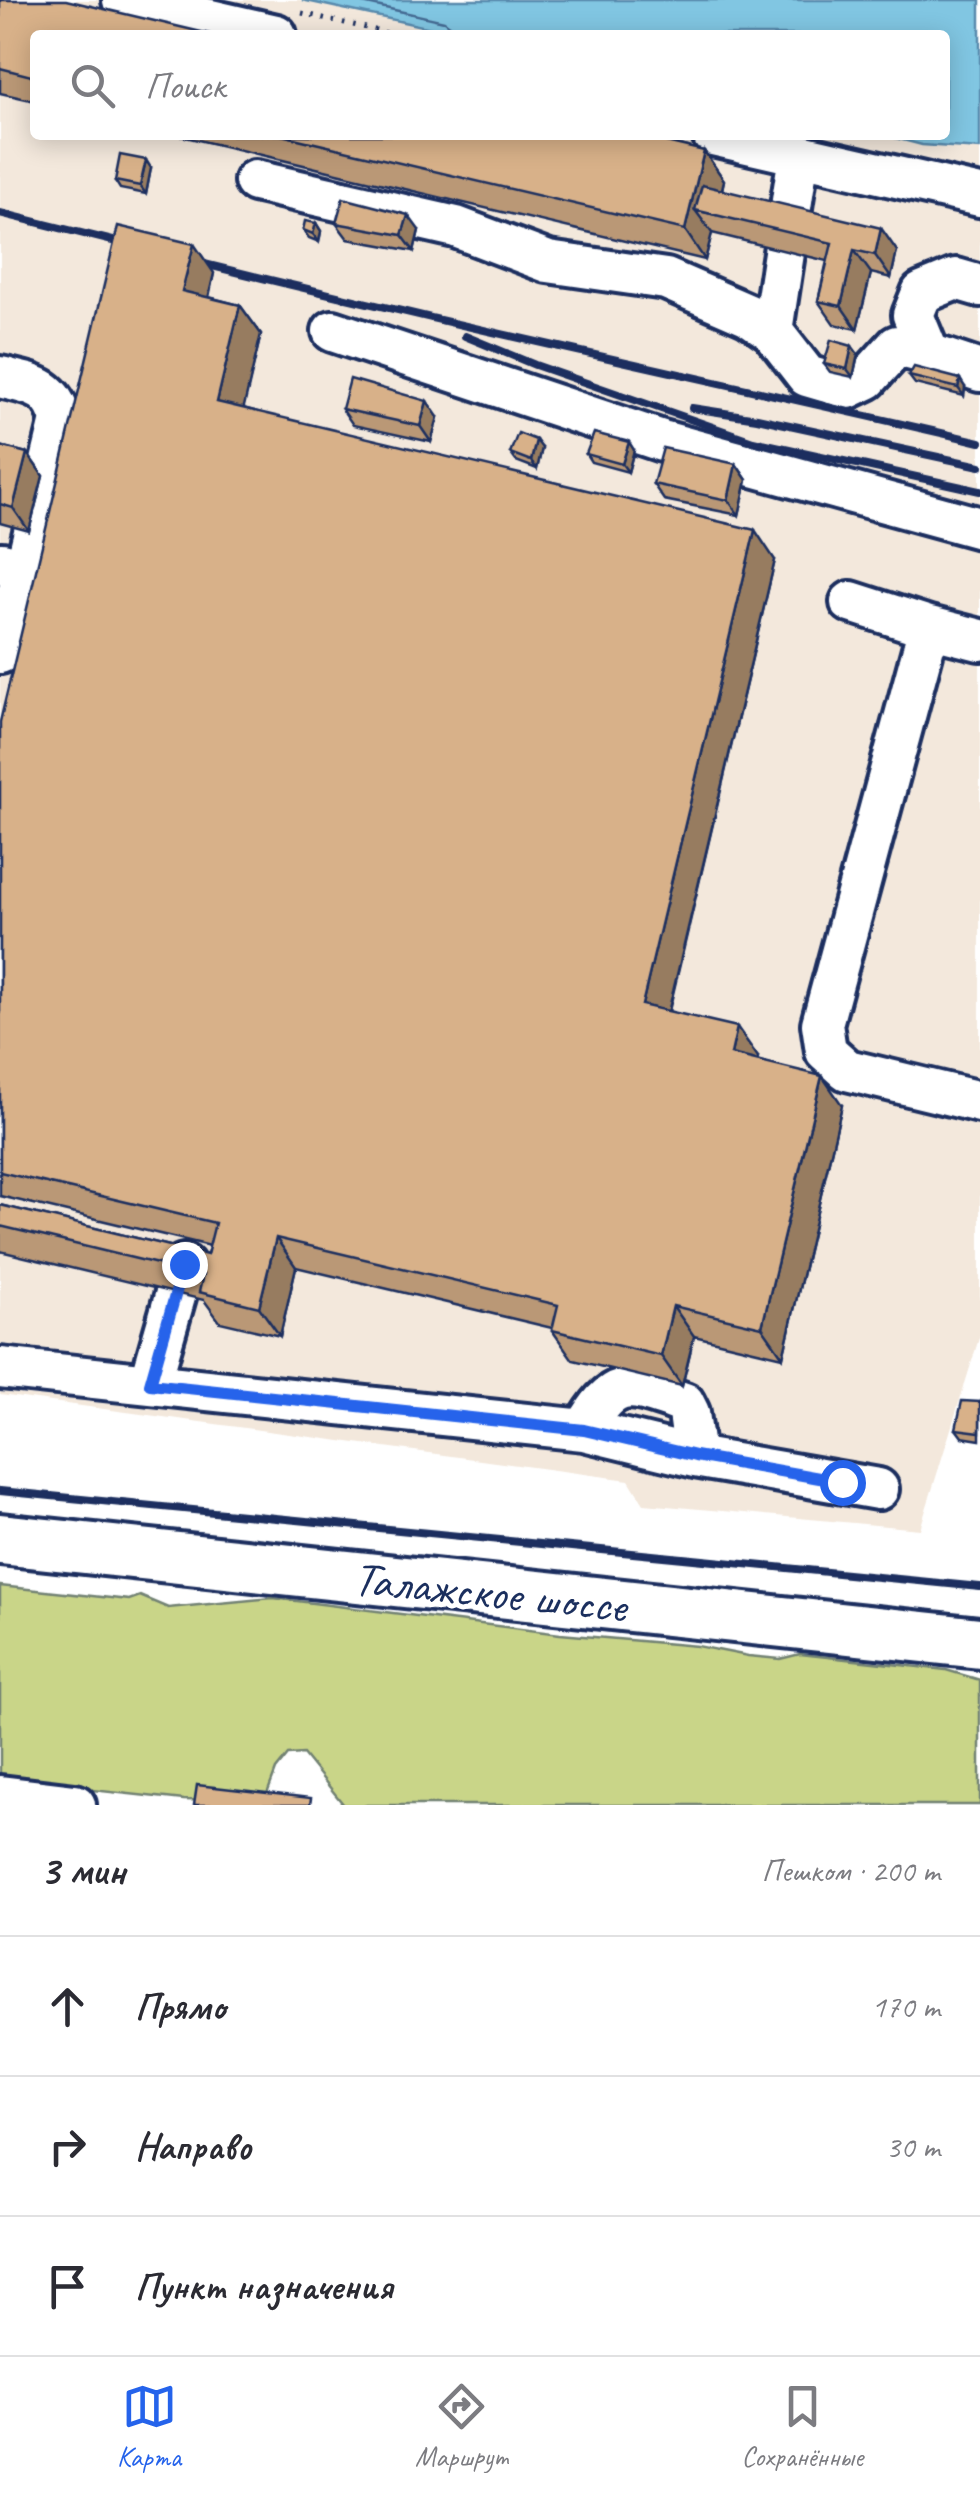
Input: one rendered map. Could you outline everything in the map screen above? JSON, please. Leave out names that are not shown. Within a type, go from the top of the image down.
[{"type":"main road","name":"Талажское шоссе","points":[[0,1539],[980,1643]]},
{"type":"lane","points":[[123,0],[288,24]]},
{"type":"lane","points":[[734,140],[980,196]]},
{"type":"lane","points":[[772,331],[799,155]]},
{"type":"lane","points":[[255,181],[456,226],[548,262],[666,279],[749,315],[772,331],[807,376],[848,388],[867,379],[897,346],[980,370]]},
{"type":"lane","points":[[929,354],[914,315],[922,293],[956,279],[980,286]]},
{"type":"lane","points":[[333,331],[662,440],[980,528]]},
{"type":"lane","points":[[0,377],[37,386],[56,401],[62,420],[12,566],[0,653]]},
{"type":"lane","points":[[851,602],[980,640]]},
{"type":"lane","points":[[930,627],[822,1024],[826,1051],[847,1070],[980,1102]]},
{"type":"lane","points":[[150,1384],[184,1264]]},
{"type":"lane","points":[[0,1368],[584,1430],[695,1456],[878,1489]]},
{"type":"lane","points":[[0,1796],[76,1805]]},
{"type":"path","points":[[288,24],[347,30]]},
{"type":"shaded area","points":[[0,0],[302,0],[440,30],[30,30],[30,140],[903,140],[980,149],[980,1335],[920,1529],[644,1504],[629,1480],[0,1395]]},
{"type":"green space","points":[[0,1586],[129,1600],[140,1596],[168,1608],[273,1598],[560,1634],[697,1646],[748,1656],[780,1659],[800,1654],[946,1670],[980,1680],[980,1805],[344,1805],[303,1754],[288,1755],[276,1770],[264,1802],[184,1800],[0,1780]]},
{"type":"water","points":[[302,0],[980,0],[980,149],[903,140],[950,140],[950,30],[440,30]]},
{"type":"building","points":[[0,0],[66,0],[193,30],[30,30],[30,76],[0,68]]},
{"type":"building","points":[[302,140],[658,140],[704,151],[685,230]]},
{"type":"building","points":[[120,155],[146,160],[140,186],[115,181]]},
{"type":"building","points":[[702,185],[881,228],[875,255],[854,250],[841,306],[818,301],[832,243],[695,210]]},
{"type":"building","points":[[343,198],[408,215],[402,235],[336,223]]},
{"type":"building","points":[[305,221],[316,223],[313,234],[303,230]]},
{"type":"building","points":[[118,226],[194,244],[182,291],[240,305],[217,402],[755,530],[642,1005],[737,1027],[731,1054],[822,1076],[762,1327],[673,1306],[661,1356],[552,1330],[558,1305],[276,1238],[259,1307],[199,1292],[203,1275],[0,1226],[0,1205],[207,1255],[215,1223],[0,1172],[0,722]]},
{"type":"building","points":[[831,340],[852,346],[847,369],[824,364]]},
{"type":"building","points":[[914,367],[960,379],[958,388],[909,376]]},
{"type":"building","points":[[350,379],[427,401],[420,426],[342,409]]},
{"type":"building","points":[[518,433],[536,440],[531,461],[510,453]]},
{"type":"building","points":[[594,433],[629,442],[622,464],[586,454]]},
{"type":"building","points":[[0,446],[27,453],[13,508],[0,504]]},
{"type":"building","points":[[663,448],[736,464],[728,500],[653,484]]},
{"type":"building","points":[[962,1401],[980,1402],[980,1432],[956,1429]]},
{"type":"building","points":[[197,1785],[311,1798],[310,1805],[194,1805]]},
{"type":"railway","points":[[0,213],[141,248]]},
{"type":"railway","points":[[180,258],[980,442]]},
{"type":"railway","points":[[465,336],[535,365],[753,441],[980,491]]},
{"type":"railway","points":[[692,408],[757,418],[980,466]]},
{"type":"railway","points":[[0,1491],[980,1587]]},
{"type":"route","points":[[184,1264],[150,1384],[584,1430],[695,1456],[842,1482]]}]
